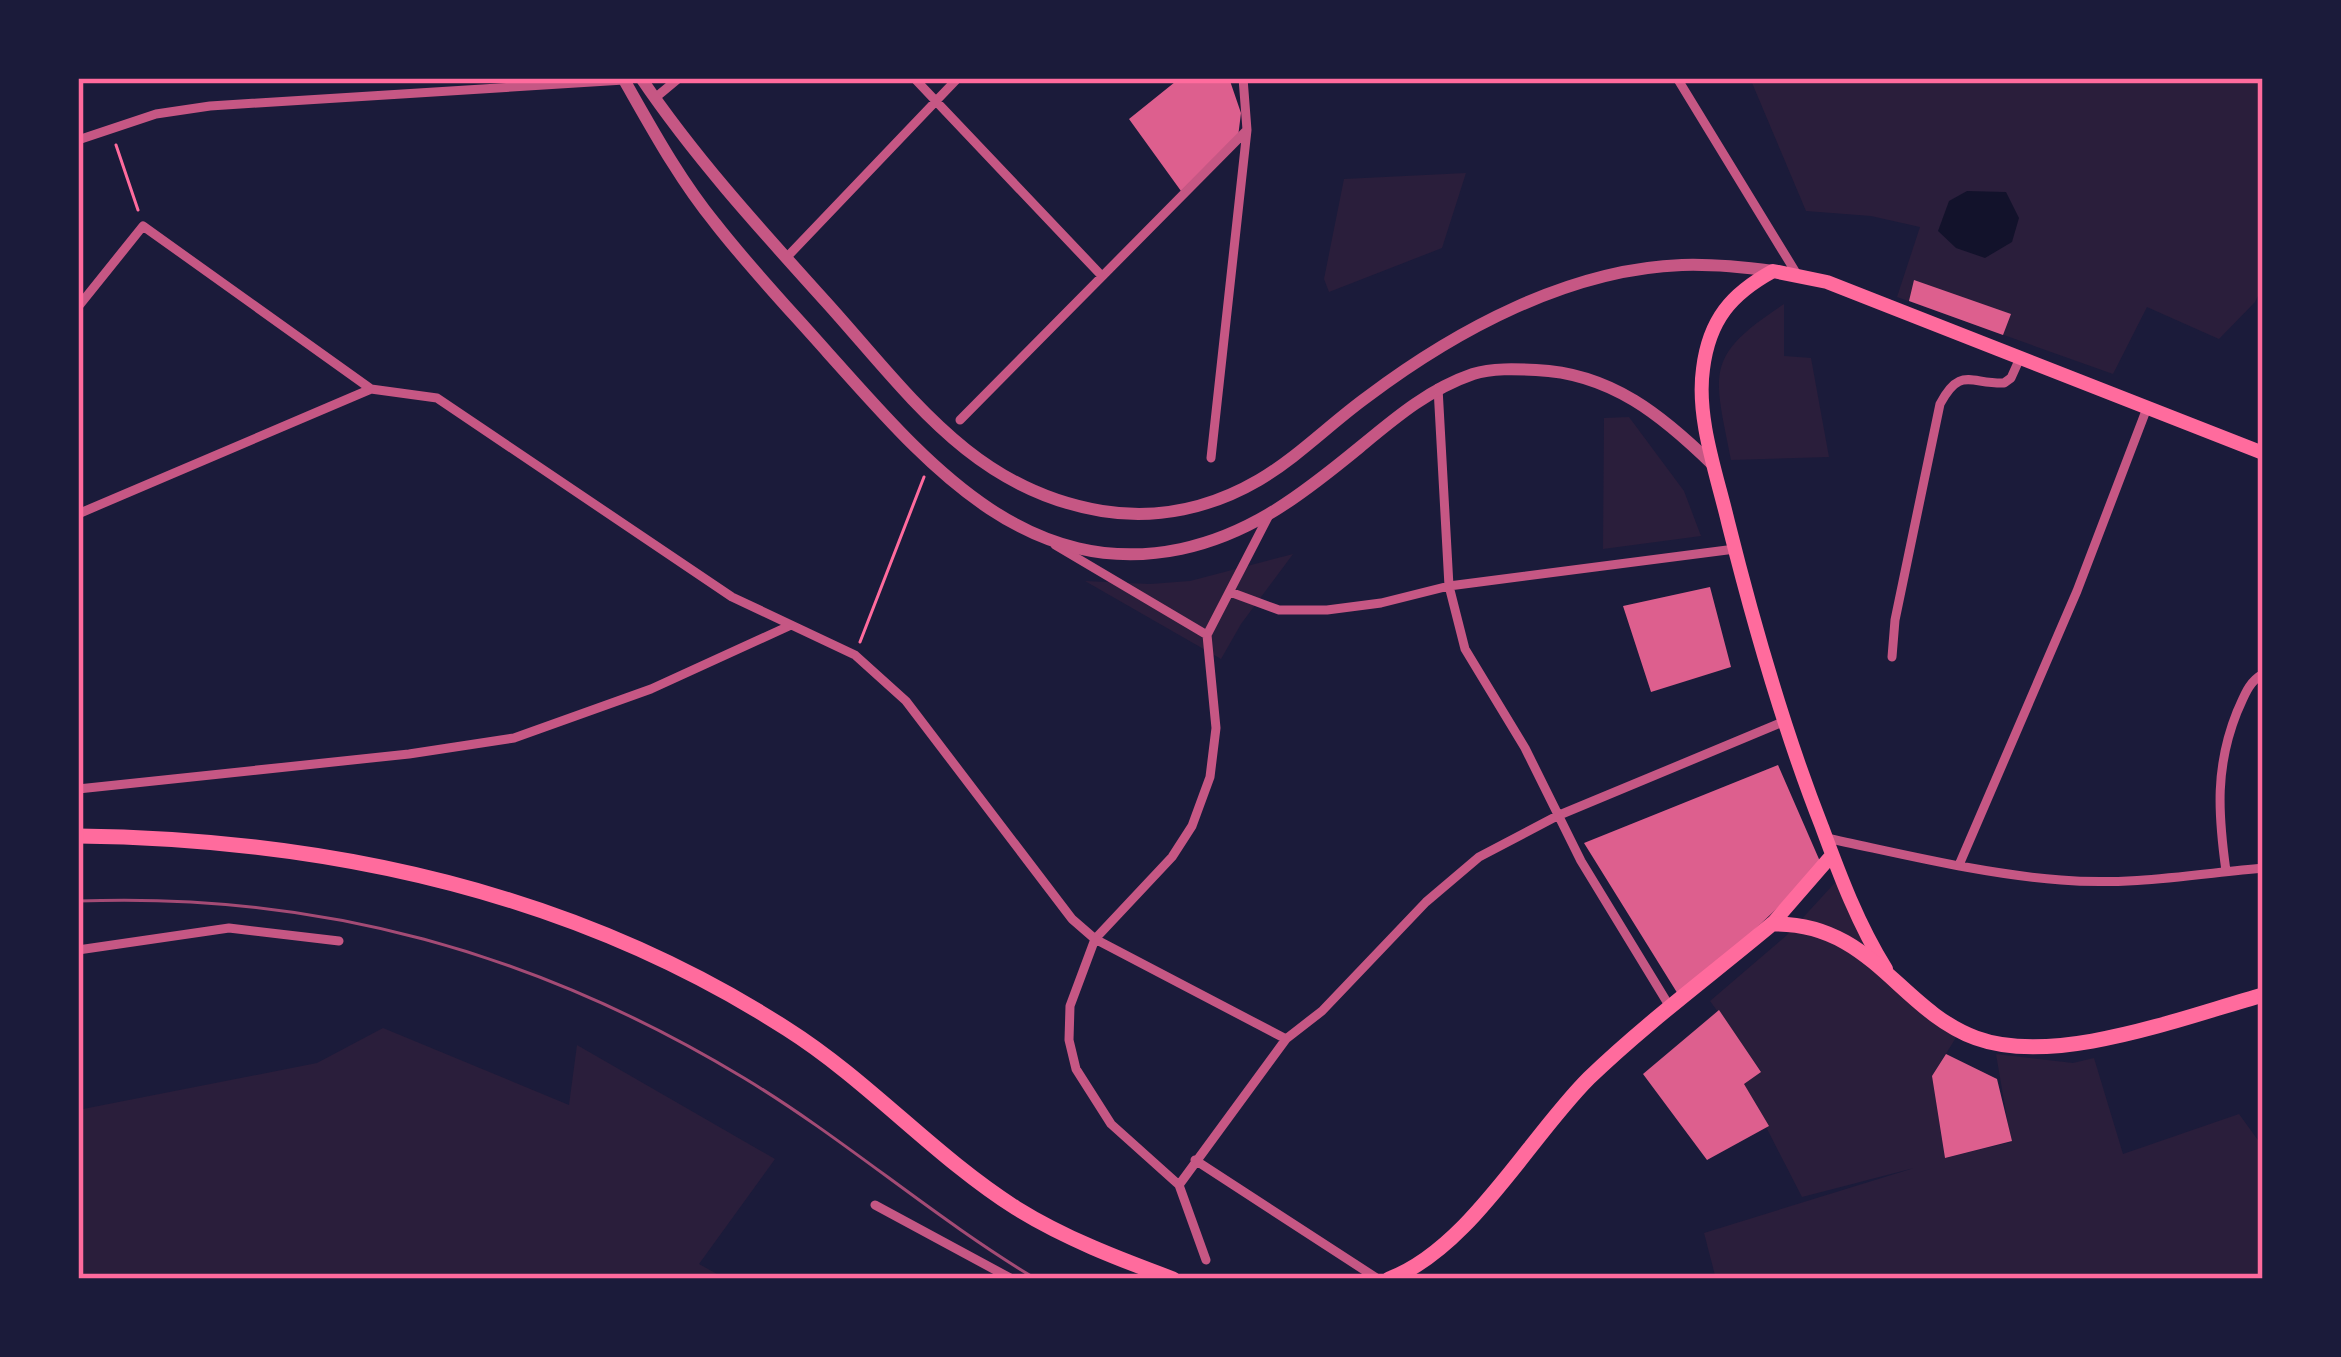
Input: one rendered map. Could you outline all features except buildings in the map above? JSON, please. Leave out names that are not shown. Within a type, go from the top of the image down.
[{"type":"main road","points":[[1886,969],[1855,913],[1783,722],[1735,548],[1715,467],[1702,373],[1719,313],[1731,298],[1773,271],[1798,276],[1850,290],[2263,452]]},
{"type":"main road","points":[[78,836],[175,837],[305,851],[434,876],[566,917],[681,967],[788,1029],[1017,1208],[1115,1257],[1173,1279]]},
{"type":"main road","points":[[1389,1279],[1429,1258],[1455,1236],[1562,1106],[1670,1007],[1772,924],[1832,855]]},
{"type":"main road","points":[[1772,924],[1794,923],[1832,935],[1886,969],[1936,1015],[1959,1029],[2021,1048],[2092,1041],[2263,995]]},
{"type":"street","points":[[641,78],[735,203],[934,421],[1009,482],[1069,505],[1153,514],[1195,508],[1262,478],[1369,395],[1438,349],[1542,296],[1628,272],[1680,265],[1773,271]]},
{"type":"street","points":[[655,98],[679,78]]},
{"type":"street","points":[[914,78],[1100,274]]},
{"type":"street","points":[[786,258],[958,78]]},
{"type":"street","points":[[1210,458],[1247,130],[1243,78]]},
{"type":"street","points":[[1677,78],[1798,276]]},
{"type":"street","points":[[78,140],[110,126],[210,106],[623,79],[713,222],[929,464],[984,507],[1207,635]]},
{"type":"street","points":[[960,420],[1247,130]]},
{"type":"street","points":[[78,307],[143,226],[371,389],[437,398],[732,597],[855,655],[906,700],[1052,896],[1095,939],[1286,1040]]},
{"type":"street","points":[[1892,658],[1895,620],[1940,404],[1960,380],[2004,383],[2011,379],[2020,356]]},
{"type":"street","points":[[1045,539],[1136,554],[1177,550],[1225,537],[1268,517],[1438,388],[1478,372],[1552,371],[1596,380],[1652,410],[1715,467]]},
{"type":"street","points":[[1438,388],[1448,586],[1465,649],[1525,748],[1608,908],[1670,1007]]},
{"type":"street","points":[[78,514],[371,389]]},
{"type":"street","points":[[1959,865],[2077,591],[2147,408]]},
{"type":"street","points":[[1206,1260],[1179,1185],[1111,1124],[1076,1069],[1069,1040],[1070,1006],[1095,939],[1172,857],[1192,826],[1210,777],[1216,728],[1207,635],[1268,517]]},
{"type":"street","points":[[1229,592],[1279,610],[1327,610],[1381,603],[1448,586],[1735,548]]},
{"type":"street","points":[[78,789],[514,739],[651,689],[789,626]]},
{"type":"street","points":[[2225,871],[2218,796],[2224,746],[2246,691],[2263,674]]},
{"type":"street","points":[[1179,1185],[1286,1040],[1361,973],[1449,880],[1508,839],[1783,722]]},
{"type":"street","points":[[1826,838],[2063,881],[2109,882],[2263,868]]},
{"type":"street","points":[[78,950],[229,928],[339,941]]},
{"type":"street","points":[[1195,1160],[1378,1279]]},
{"type":"street","points":[[874,1205],[1012,1279]]},
{"type":"path","points":[[110,126],[143,226]]},
{"type":"path","points":[[855,655],[929,464]]},
{"type":"shaded area","points":[[1750,78],[2263,78],[2263,286],[2255,302],[2219,339],[2147,307],[2113,374],[1897,297],[1920,227],[1871,216],[1806,211]]},
{"type":"shaded area","points":[[1466,173],[1442,248],[1329,292],[1324,279],[1344,179]]},
{"type":"shaded area","points":[[1967,191],[2006,192],[2019,218],[2012,242],[1985,258],[1956,248],[1938,231],[1949,201]]},
{"type":"shaded area","points":[[1784,304],[1784,356],[1811,358],[1829,457],[1731,460],[1721,406],[1721,369],[1739,338]]},
{"type":"shaded area","points":[[1629,417],[1684,491],[1701,536],[1603,549],[1604,418]]},
{"type":"shaded area","points":[[1293,554],[1221,659],[1085,581],[1190,581]]},
{"type":"shaded area","points":[[1843,874],[1879,966],[1957,1036],[1932,1076],[1945,1158],[2011,1142],[1996,1054],[2073,1063],[2094,1058],[2123,1154],[2239,1114],[2263,1147],[2263,1279],[1716,1279],[1704,1233],[1914,1168],[1802,1197],[1744,1084],[1761,1071],[1710,1001],[1787,935]]},
{"type":"shaded area","points":[[383,1028],[569,1105],[577,1045],[775,1159],[699,1264],[726,1279],[78,1279],[78,1110],[317,1063]]},
{"type":"tram line","points":[[78,901],[255,907],[340,920],[424,939],[587,996],[744,1078],[1036,1279]]}]
